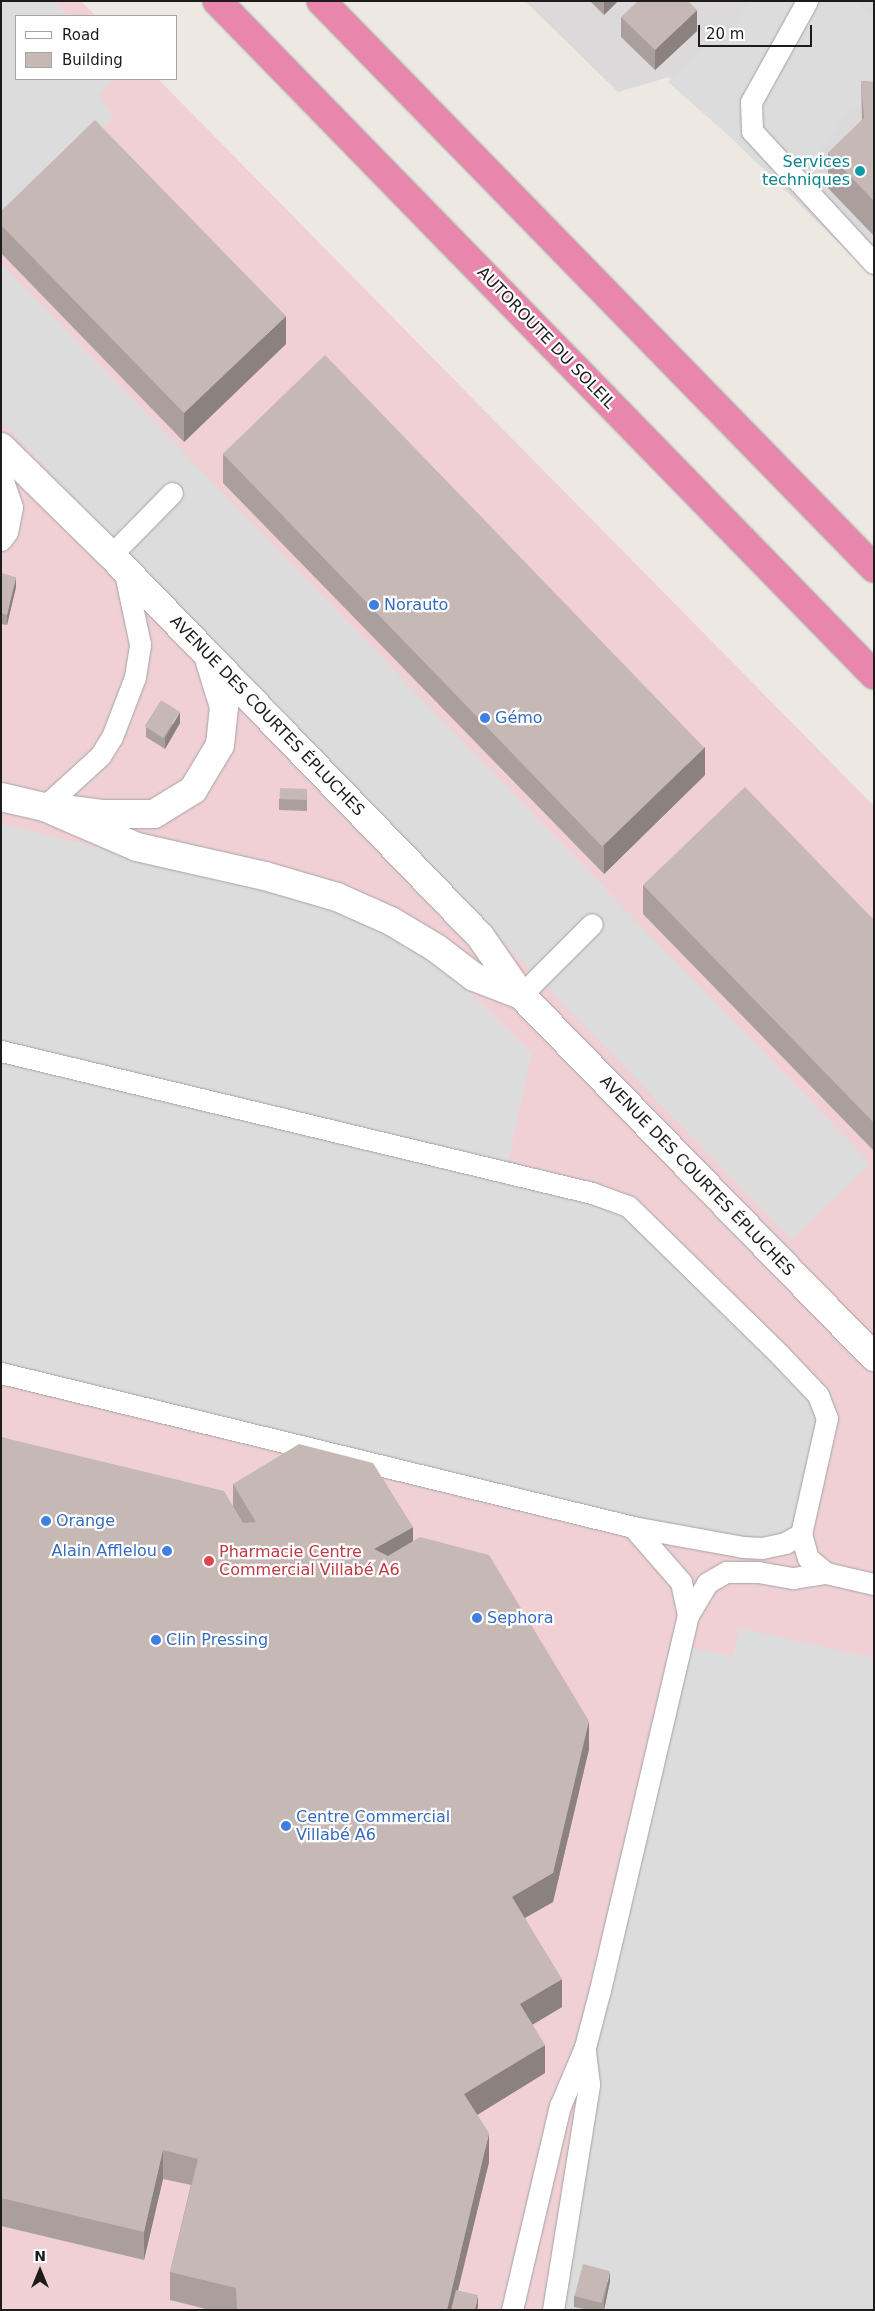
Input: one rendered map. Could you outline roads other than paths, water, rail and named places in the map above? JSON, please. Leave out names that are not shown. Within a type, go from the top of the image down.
[{"type":"highway","name":"AUTOROUTE DU SOLEIL","points":[[218,1],[874,675]]},
{"type":"highway","points":[[321,1],[874,568]]},
{"type":"street","name":"AVENUE DES COURTES ÉPLUCHES","points":[[1,446],[118,562],[480,936],[521,995],[874,1357]]},
{"type":"street","points":[[44,807],[102,814],[154,814],[193,790],[220,745],[224,707],[208,656]]},
{"type":"street","name":"AVENUE DES COURTES ÉPLUCHES","points":[[1,797],[44,807],[137,847],[266,876],[337,897],[390,921],[436,948],[474,977],[521,995]]},
{"type":"lane","points":[[807,1],[751,102],[752,131],[874,263]]},
{"type":"lane","points":[[1,475],[12,507],[7,532],[1,540]]},
{"type":"lane","points":[[44,807],[100,756],[112,737],[134,677],[140,644],[118,562],[172,493]]},
{"type":"lane","points":[[521,995],[592,924]]},
{"type":"lane","points":[[1,1052],[592,1193],[628,1206],[780,1355],[818,1395],[827,1418],[801,1534],[808,1558],[826,1573]]},
{"type":"lane","points":[[1,1373],[633,1527],[743,1548],[762,1548],[785,1543],[801,1534]]},
{"type":"lane","points":[[633,1527],[656,1551],[681,1582],[688,1615]]},
{"type":"lane","points":[[512,2310],[560,2106],[585,2047],[688,1615],[707,1583],[726,1572],[758,1572],[794,1578],[826,1573],[874,1584]]},
{"type":"lane","points":[[554,2310],[589,2084],[585,2047]]},
{"type":"place","name":"Services techniques","points":[[860,171]]},
{"type":"place","name":"Norauto","points":[[374,605]]},
{"type":"place","name":"Gémo","points":[[485,718]]},
{"type":"place","name":"Orange","points":[[46,1521]]},
{"type":"place","name":"Alain Afflelou","points":[[167,1551]]},
{"type":"place","name":"Pharmacie Centre Commercial Villabé A6","points":[[209,1561]]},
{"type":"place","name":"Sephora","points":[[477,1618]]},
{"type":"place","name":"Clin Pressing","points":[[156,1640]]},
{"type":"place","name":"Centre Commercial Villabé A6","points":[[286,1826]]}]
